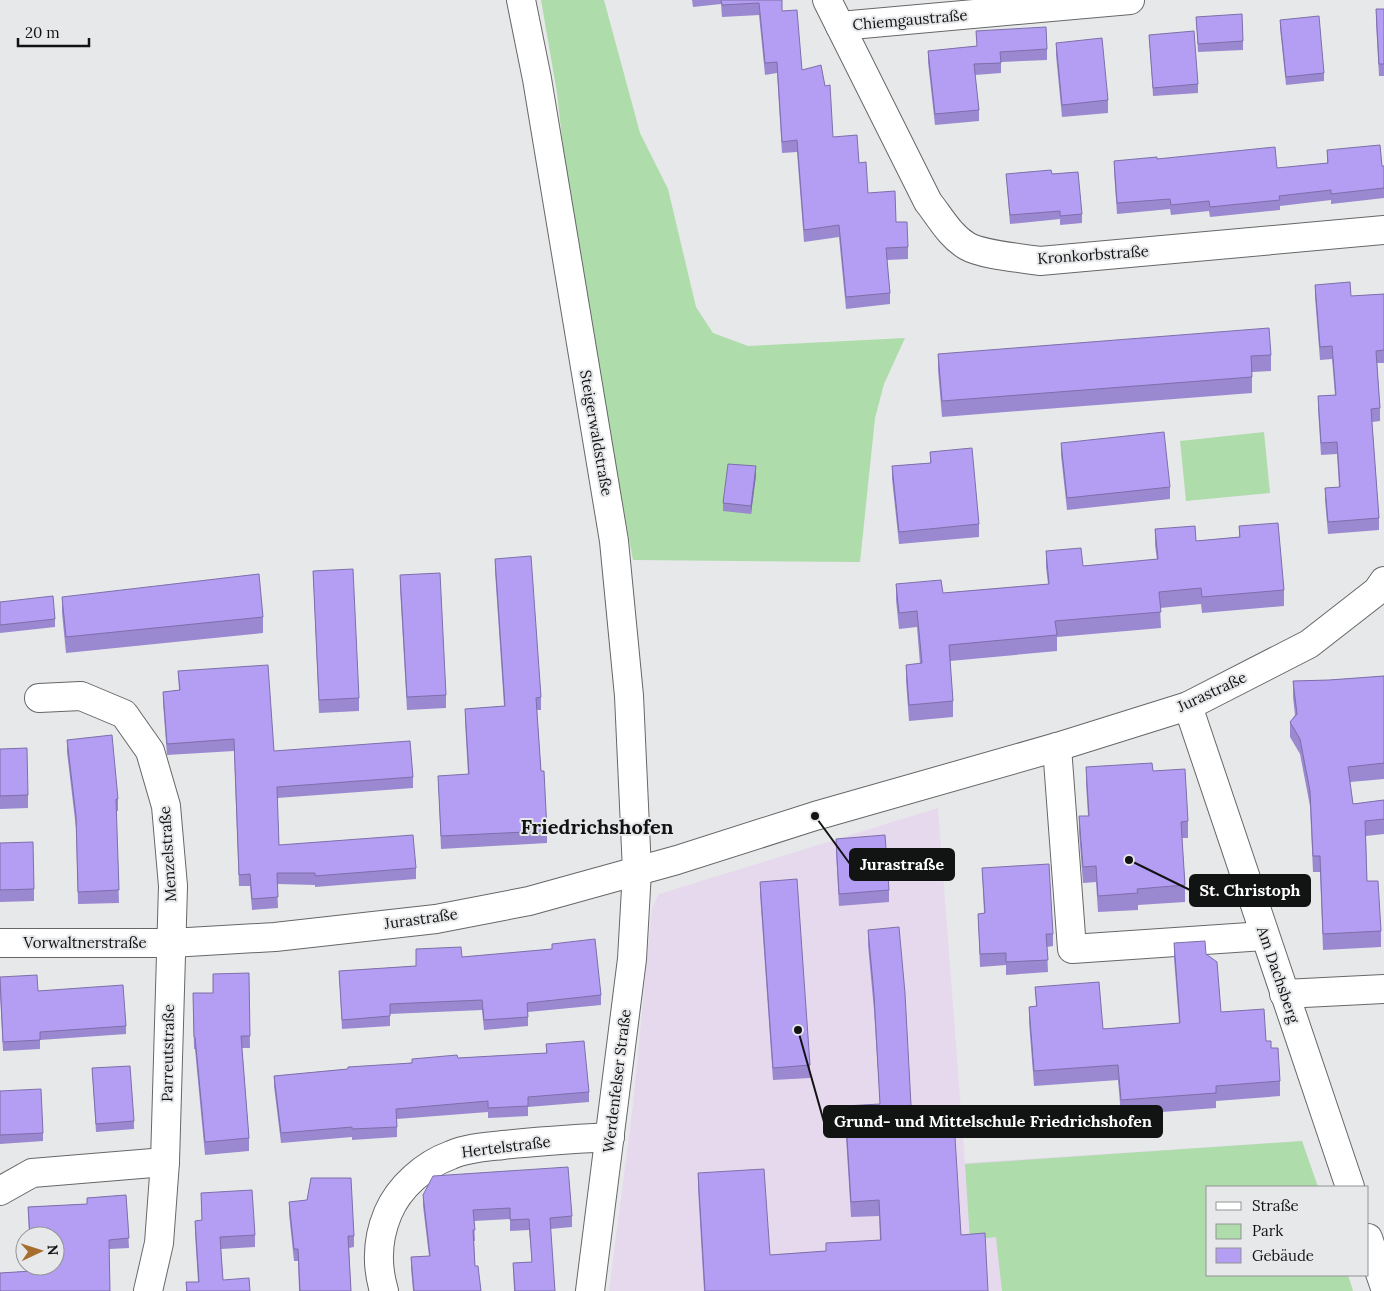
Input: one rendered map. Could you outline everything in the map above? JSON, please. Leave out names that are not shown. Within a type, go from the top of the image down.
[{"type":"street","name":"Steigerwaldstraße","points":[[521,0],[537,79],[614,542],[629,696],[637,871]]},
{"type":"street","name":"Kronkorbstraße","points":[[827,0],[928,202],[949,230],[968,247],[996,255],[1040,261],[1384,230]]},
{"type":"street","name":"Chiemgaustraße","points":[[840,26],[1130,0]]},
{"type":"street","name":"Jurastraße","points":[[171,943],[275,936],[436,919],[529,901],[637,871],[815,816],[1057,747],[1188,706],[1309,644],[1382,590]]},
{"type":"street","name":"Menzelstraße","points":[[39,698],[81,696],[124,714],[150,751],[166,806],[173,886],[171,943]]},
{"type":"street","name":"Am Dachsberg","points":[[1188,706],[1350,1186]]},
{"type":"street","points":[[1057,747],[1072,949],[1264,936]]},
{"type":"street","name":"Werdenfelser Straße","points":[[590,1291],[632,959],[637,871]]},
{"type":"street","name":"Vorwaltnerstraße","points":[[0,943],[171,943]]},
{"type":"street","name":"Parreutstraße","points":[[148,1291],[159,1243],[165,1162],[171,943]]},
{"type":"street","points":[[1284,994],[1384,988]]},
{"type":"street","name":"Hertelstraße","points":[[384,1291],[380,1277],[378,1252],[382,1227],[392,1204],[406,1185],[426,1167],[451,1154],[476,1148],[539,1141],[610,1138]]},
{"type":"street","points":[[0,1192],[32,1173],[165,1162]]},
{"type":"street","points":[[1369,1241],[1384,1285]]},
{"type":"shaded area","points":[[938,808],[965,1163],[1302,1141],[1318,1186],[1206,1186],[1206,1276],[1348,1276],[1353,1291],[609,1291],[633,1105],[652,908],[659,894]]},
{"type":"green space","points":[[541,0],[604,0],[640,133],[668,189],[696,307],[713,333],[748,346],[905,338],[884,384],[875,418],[860,562],[633,560],[573,236],[557,93]]},
{"type":"green space","points":[[1264,432],[1270,493],[1186,501],[1180,441]]},
{"type":"green space","points":[[1302,1141],[1318,1186],[1206,1186],[1206,1276],[1348,1276],[1353,1291],[1002,1291],[996,1237],[970,1240],[965,1164]]},
{"type":"building","points":[[721,0],[782,0],[782,11],[797,10],[802,70],[821,65],[825,86],[830,85],[833,137],[857,135],[859,163],[866,162],[868,193],[895,191],[896,222],[907,222],[908,247],[886,248],[890,293],[846,297],[839,225],[804,230],[797,140],[782,142],[777,62],[765,63],[759,3],[722,5]]},
{"type":"building","points":[[1376,9],[1384,9],[1384,64],[1379,64]]},
{"type":"building","points":[[1242,14],[1243,41],[1198,44],[1196,17]]},
{"type":"building","points":[[1319,16],[1324,73],[1286,77],[1280,20]]},
{"type":"building","points":[[1046,27],[1047,49],[1000,52],[1001,63],[974,64],[979,110],[935,114],[928,51],[977,46],[976,31]]},
{"type":"building","points":[[1194,31],[1198,84],[1153,88],[1149,35]]},
{"type":"building","points":[[1102,38],[1108,100],[1062,105],[1056,43]]},
{"type":"building","points":[[1380,145],[1382,166],[1384,166],[1384,188],[1331,194],[1331,190],[1279,196],[1280,200],[1210,207],[1209,201],[1171,205],[1170,199],[1117,203],[1114,161],[1157,157],[1157,159],[1275,147],[1277,168],[1328,163],[1327,150]]},
{"type":"building","points":[[1051,170],[1052,174],[1078,172],[1082,214],[1060,216],[1060,211],[1010,215],[1006,174]]},
{"type":"building","points":[[1350,282],[1351,296],[1384,294],[1384,350],[1376,351],[1380,408],[1371,409],[1379,518],[1328,522],[1325,488],[1340,487],[1337,442],[1321,443],[1318,396],[1336,395],[1332,346],[1320,347],[1315,285]]},
{"type":"building","points":[[1269,328],[1271,355],[1251,356],[1252,377],[942,401],[938,354]]},
{"type":"building","points":[[1164,432],[1170,487],[1067,498],[1061,443]]},
{"type":"building","points":[[972,448],[979,524],[899,532],[892,466],[931,463],[930,452]]},
{"type":"building","points":[[728,464],[756,466],[751,506],[723,503]]},
{"type":"building","points":[[1278,523],[1284,590],[1202,597],[1201,588],[1159,592],[1161,612],[1055,621],[1057,635],[949,645],[953,701],[909,705],[906,665],[922,663],[917,611],[899,613],[896,584],[941,580],[943,593],[1049,584],[1046,551],[1081,548],[1083,566],[1158,559],[1155,529],[1195,526],[1196,541],[1240,537],[1239,526]]},
{"type":"building","points":[[531,556],[541,697],[536,698],[541,771],[544,771],[547,831],[441,836],[438,776],[469,774],[465,709],[505,706],[495,559]]},
{"type":"building","points":[[353,569],[359,698],[319,700],[313,571]]},
{"type":"building","points":[[440,573],[446,695],[407,697],[400,575]]},
{"type":"building","points":[[259,574],[263,617],[66,637],[62,597]]},
{"type":"building","points":[[53,596],[55,619],[0,625],[0,602]]},
{"type":"building","points":[[268,665],[274,751],[410,741],[413,777],[277,787],[279,845],[413,835],[416,868],[315,876],[315,873],[277,873],[278,897],[252,899],[250,874],[239,875],[234,739],[167,744],[163,692],[180,690],[178,671]]},
{"type":"building","points":[[1384,676],[1384,763],[1348,767],[1353,804],[1384,800],[1384,819],[1365,821],[1367,881],[1378,881],[1381,931],[1323,934],[1320,856],[1313,856],[1310,791],[1300,739],[1290,722],[1297,714],[1293,681]]},
{"type":"building","points":[[112,735],[118,799],[116,799],[119,890],[78,892],[76,816],[67,740]]},
{"type":"building","points":[[27,748],[28,795],[0,796],[0,749]]},
{"type":"building","points":[[1152,763],[1153,771],[1185,769],[1188,821],[1181,822],[1185,885],[1137,889],[1138,893],[1098,896],[1096,866],[1083,867],[1079,816],[1089,816],[1086,767]]},
{"type":"building","points":[[885,835],[889,890],[839,894],[836,839]]},
{"type":"building","points":[[33,842],[34,889],[0,890],[0,843]]},
{"type":"building","points":[[1049,864],[1053,934],[1046,934],[1048,960],[1006,962],[1006,953],[980,954],[978,914],[985,913],[982,868]]},
{"type":"building","points":[[797,879],[810,1065],[773,1068],[760,882]]},
{"type":"building","points":[[899,927],[905,993],[912,1124],[954,1121],[961,1235],[985,1233],[988,1291],[705,1291],[698,1173],[764,1169],[770,1255],[826,1251],[826,1243],[881,1240],[879,1200],[851,1202],[845,1106],[880,1104],[874,995],[868,930]]},
{"type":"building","points":[[595,939],[601,995],[527,1003],[528,1017],[484,1020],[482,1000],[390,1004],[390,1016],[342,1020],[339,971],[416,966],[416,949],[461,947],[462,957],[552,949],[552,944]]},
{"type":"building","points":[[1205,941],[1206,954],[1217,962],[1221,1012],[1264,1009],[1266,1041],[1271,1041],[1271,1048],[1278,1048],[1280,1081],[1216,1086],[1216,1093],[1121,1100],[1118,1065],[1034,1071],[1029,1007],[1037,1006],[1035,987],[1099,982],[1103,1029],[1180,1023],[1174,943]]},
{"type":"building","points":[[249,973],[250,1036],[241,1036],[249,1138],[205,1142],[194,1037],[193,993],[213,993],[213,974]]},
{"type":"building","points":[[37,975],[38,991],[123,985],[126,1026],[40,1032],[40,1040],[3,1042],[0,977]]},
{"type":"building","points":[[584,1041],[589,1092],[528,1097],[528,1106],[488,1108],[488,1101],[396,1109],[397,1127],[352,1129],[352,1127],[281,1133],[274,1076],[348,1069],[348,1067],[412,1063],[412,1059],[457,1055],[458,1058],[547,1053],[546,1044]]},
{"type":"building","points":[[130,1066],[134,1121],[96,1124],[92,1068]]},
{"type":"building","points":[[41,1089],[43,1133],[0,1135],[0,1091]]},
{"type":"building","points":[[568,1167],[572,1216],[550,1218],[555,1291],[515,1291],[513,1263],[532,1262],[529,1219],[510,1220],[510,1208],[473,1210],[475,1266],[478,1266],[481,1291],[414,1291],[411,1257],[430,1256],[423,1195],[433,1176]]},
{"type":"building","points":[[311,1178],[351,1178],[354,1236],[348,1236],[351,1291],[300,1291],[298,1249],[294,1249],[289,1202],[307,1200]]},
{"type":"building","points":[[252,1190],[255,1235],[220,1237],[223,1280],[249,1278],[250,1291],[187,1291],[186,1282],[199,1282],[195,1221],[202,1220],[201,1193]]},
{"type":"building","points":[[126,1195],[129,1238],[109,1240],[110,1291],[0,1291],[0,1273],[15,1272],[15,1276],[65,1276],[65,1226],[29,1226],[28,1207],[87,1204],[87,1198]]},
{"type":"place","name":"Jurastraße","points":[[815,816]]},
{"type":"place","name":"St. Christoph","points":[[1129,860]]},
{"type":"place","name":"Grund- und Mittelschule Friedrichshofen","points":[[798,1030]]},
{"type":"district","name":"Friedrichshofen","points":[[597,827]]}]
